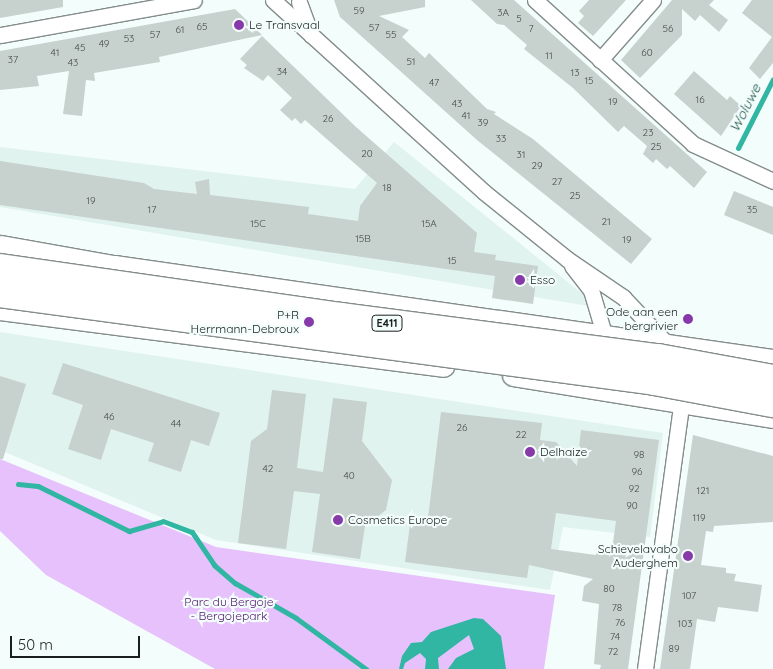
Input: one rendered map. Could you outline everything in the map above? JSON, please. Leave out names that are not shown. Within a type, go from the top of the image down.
[{"type":"highway","name":"E411","points":[[0,268],[341,317],[658,358],[773,379]]},
{"type":"highway","name":"E411","points":[[0,293],[655,380],[773,403]]},
{"type":"main road","points":[[0,246],[133,269],[604,334],[773,360]]},
{"type":"main road","points":[[0,308],[629,392],[773,417]]},
{"type":"main road","points":[[604,334],[629,392]]},
{"type":"street","points":[[0,34],[194,0]]},
{"type":"street","points":[[535,0],[693,144],[773,181]]},
{"type":"street","points":[[600,60],[654,0]]},
{"type":"street","points":[[276,4],[292,8],[300,1],[311,35]]},
{"type":"street","points":[[276,4],[484,192],[567,259],[623,297],[667,344]]},
{"type":"street","points":[[567,259],[591,290],[604,334]]},
{"type":"street","points":[[645,669],[682,400]]},
{"type":"shaded area","points":[[394,142],[600,308],[0,207],[0,147],[355,189]]},
{"type":"shaded area","points":[[0,332],[663,433],[650,537],[563,527],[550,590],[216,540],[0,450]]},
{"type":"shaded area","points":[[474,618],[483,619],[501,636],[506,669],[448,669],[456,658],[474,649],[469,635],[438,658],[439,669],[425,669],[426,659],[420,653],[405,663],[403,669],[399,669],[402,656],[411,643],[422,642],[431,632]]},
{"type":"green space","name":"Parc du Bergoje - Bergojepark","points":[[0,459],[216,547],[555,595],[544,669],[215,669],[46,575],[0,531]]},
{"type":"building","points":[[0,0],[63,0],[63,7],[0,18]]},
{"type":"building","points":[[334,0],[425,0],[425,7],[379,16],[409,30],[402,37],[425,58],[429,53],[487,109],[496,112],[494,114],[533,139],[652,239],[631,264],[477,140],[340,17]]},
{"type":"building","points":[[471,0],[514,0],[707,172],[694,188],[670,166],[667,169],[656,159],[653,163],[643,154],[647,146],[624,126],[618,132],[573,88],[524,49],[527,45],[504,25],[497,24]]},
{"type":"building","points":[[589,0],[626,0],[593,36],[578,23],[584,16],[579,11]]},
{"type":"building","points":[[672,0],[714,0],[709,5],[728,20],[719,32],[700,15],[695,21],[682,9],[682,35],[640,78],[621,60]]},
{"type":"building","points":[[752,0],[773,0],[773,63],[760,79],[749,68],[772,37],[742,13]]},
{"type":"building","points":[[235,9],[262,35],[159,57],[160,62],[94,73],[95,81],[86,80],[82,116],[63,114],[69,71],[37,76],[39,86],[0,90],[0,51]]},
{"type":"building","points":[[262,36],[356,127],[477,233],[474,252],[496,255],[495,260],[538,266],[533,304],[492,298],[495,276],[0,205],[0,161],[144,183],[154,189],[197,194],[195,182],[209,179],[210,195],[309,207],[308,214],[358,221],[360,206],[377,183],[305,120],[301,124],[295,118],[292,121],[280,110],[292,98],[268,75],[263,81],[244,68],[247,65],[240,59]]},
{"type":"building","points":[[694,71],[727,100],[730,96],[741,106],[721,136],[674,94]]},
{"type":"building","points":[[734,191],[773,207],[773,235],[724,215]]},
{"type":"building","points":[[63,363],[220,413],[209,446],[191,440],[181,472],[148,461],[154,443],[111,429],[101,460],[68,449],[83,405],[52,394]]},
{"type":"building","points":[[0,376],[26,384],[3,459],[0,459]]},
{"type":"building","points":[[272,390],[306,394],[297,468],[323,472],[333,398],[367,402],[362,441],[392,480],[386,510],[365,526],[360,559],[312,552],[320,494],[294,491],[286,549],[238,543],[251,441],[267,429]]},
{"type":"building","points":[[441,412],[542,423],[540,440],[556,442],[577,466],[581,430],[659,440],[628,669],[600,669],[601,665],[594,664],[599,604],[582,601],[584,586],[593,579],[529,565],[527,578],[405,562],[411,517],[428,518]],"holes":[[[556,513],[616,521],[612,550],[597,548],[596,555],[551,549]]]},
{"type":"building","points":[[693,435],[773,456],[773,522],[714,526],[713,532],[706,531],[701,565],[726,568],[726,573],[736,574],[734,581],[762,585],[758,612],[718,607],[715,622],[697,619],[690,669],[660,669]]},
{"type":"waterway","name":"Woluwe","points":[[738,148],[773,79]]},
{"type":"waterway","points":[[18,484],[38,486],[129,531],[163,521],[192,532],[214,565],[235,583],[296,618],[366,669]]},
{"type":"place","name":"Le Transvaal","points":[[239,25]]},
{"type":"place","name":"Esso","points":[[520,280]]},
{"type":"place","name":"Ode aan een bergrivier","points":[[688,319]]},
{"type":"place","name":"P+R Herrmann-Debroux","points":[[309,322]]},
{"type":"place","name":"Delhaize","points":[[530,452]]},
{"type":"place","name":"Cosmetics Europe","points":[[338,520]]},
{"type":"place","name":"Schievelavabo Auderghem","points":[[688,556]]}]
